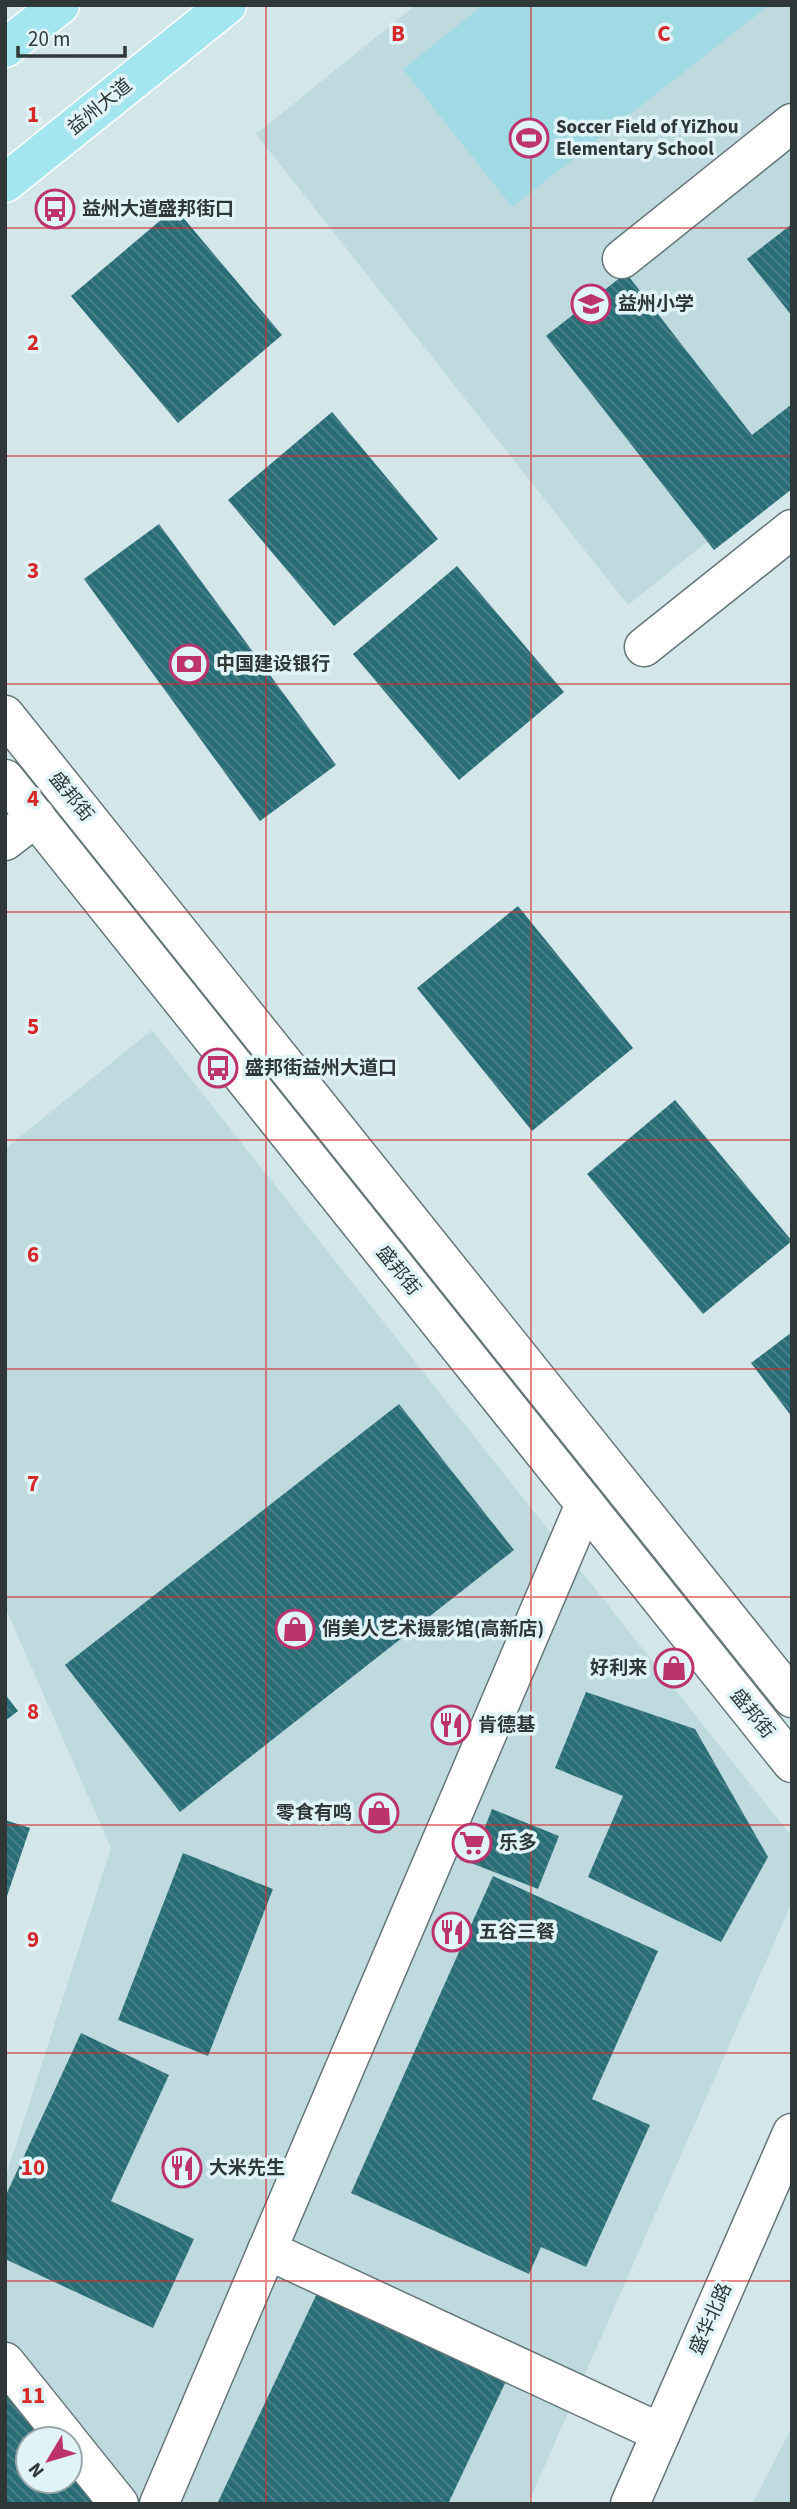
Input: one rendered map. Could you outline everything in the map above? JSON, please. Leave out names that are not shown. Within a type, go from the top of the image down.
[{"type":"main road","points":[[5,48],[60,5]]},
{"type":"main road","name":"益州大道","points":[[5,183],[227,5]]},
{"type":"street","points":[[622,259],[792,123]]},
{"type":"street","points":[[644,647],[792,529]]},
{"type":"street","name":"盛邦街","points":[[5,715],[792,1698]]},
{"type":"street","name":"盛邦街","points":[[5,779],[792,1763]]},
{"type":"street","points":[[5,841],[36,817]]},
{"type":"street","points":[[159,2504],[585,1504]]},
{"type":"street","name":"盛华北路","points":[[630,2504],[792,2133]]},
{"type":"street","points":[[267,2250],[661,2433]]},
{"type":"street","points":[[5,2362],[55,2425]]},
{"type":"street","points":[[84,2461],[119,2504]]},
{"type":"shaded area","name":"益州小学","points":[[416,5],[792,5],[792,474],[628,605],[256,134]]},
{"type":"shaded area","name":"Soccer Field of YiZhou Elementary School","points":[[483,5],[769,5],[512,207],[403,69]]},
{"type":"shaded area","points":[[152,1030],[792,1837],[792,1902],[528,2504],[5,2504],[5,2179],[111,1848],[5,1607],[5,1149]]},
{"type":"shaded area","points":[[792,2427],[792,2504],[752,2504]]},
{"type":"building","points":[[175,208],[282,335],[178,423],[71,296]]},
{"type":"building","points":[[792,224],[792,316],[747,259]]},
{"type":"building","points":[[626,273],[752,435],[792,404],[792,489],[714,550],[546,336]]},
{"type":"building","points":[[332,412],[438,539],[334,626],[228,500]]},
{"type":"building","points":[[159,524],[336,765],[260,821],[84,579]]},
{"type":"building","points":[[457,566],[564,692],[459,780],[353,654]]},
{"type":"building","points":[[518,906],[633,1048],[532,1131],[417,988]]},
{"type":"building","points":[[675,1100],[792,1241],[703,1314],[587,1174]]},
{"type":"building","points":[[792,1332],[792,1417],[751,1363]]},
{"type":"building","points":[[399,1404],[514,1550],[180,1812],[65,1665]]},
{"type":"building","points":[[586,1692],[695,1729],[768,1857],[721,1942],[588,1877],[623,1796],[555,1768]]},
{"type":"building","points":[[5,1694],[18,1711],[5,1721]]},
{"type":"building","points":[[492,1809],[559,1836],[538,1889],[471,1863]]},
{"type":"building","points":[[5,1820],[30,1828],[6,1899],[5,1899]]},
{"type":"building","points":[[183,1853],[273,1889],[208,2056],[118,2020]]},
{"type":"building","points":[[493,1876],[658,1951],[592,2099],[650,2125],[586,2267],[541,2247],[529,2274],[351,2193]]},
{"type":"building","points":[[81,2033],[169,2075],[111,2201],[194,2239],[153,2328],[5,2259],[5,2197]]},
{"type":"building","points":[[320,2287],[508,2377],[448,2504],[217,2504]]},
{"type":"building","points":[[5,2379],[41,2425],[14,2425],[14,2495],[84,2495],[84,2480],[102,2504],[5,2504]]},
{"type":"place","name":"Soccer Field of YiZhou Elementary School","points":[[529,138]]},
{"type":"place","name":"益州大道盛邦街口","points":[[55,209]]},
{"type":"place","name":"益州小学","points":[[591,304]]},
{"type":"place","name":"中国建设银行","points":[[189,664]]},
{"type":"place","name":"盛邦街益州大道口","points":[[218,1068]]},
{"type":"place","name":"俏美人艺术摄影馆(高新店)","points":[[295,1629]]},
{"type":"place","name":"好利来","points":[[674,1668]]},
{"type":"place","name":"肯德基","points":[[451,1725]]},
{"type":"place","name":"零食有鸣","points":[[379,1813]]},
{"type":"place","name":"乐多","points":[[472,1843]]},
{"type":"place","name":"五谷三餐","points":[[452,1932]]},
{"type":"place","name":"大米先生","points":[[182,2168]]}]
